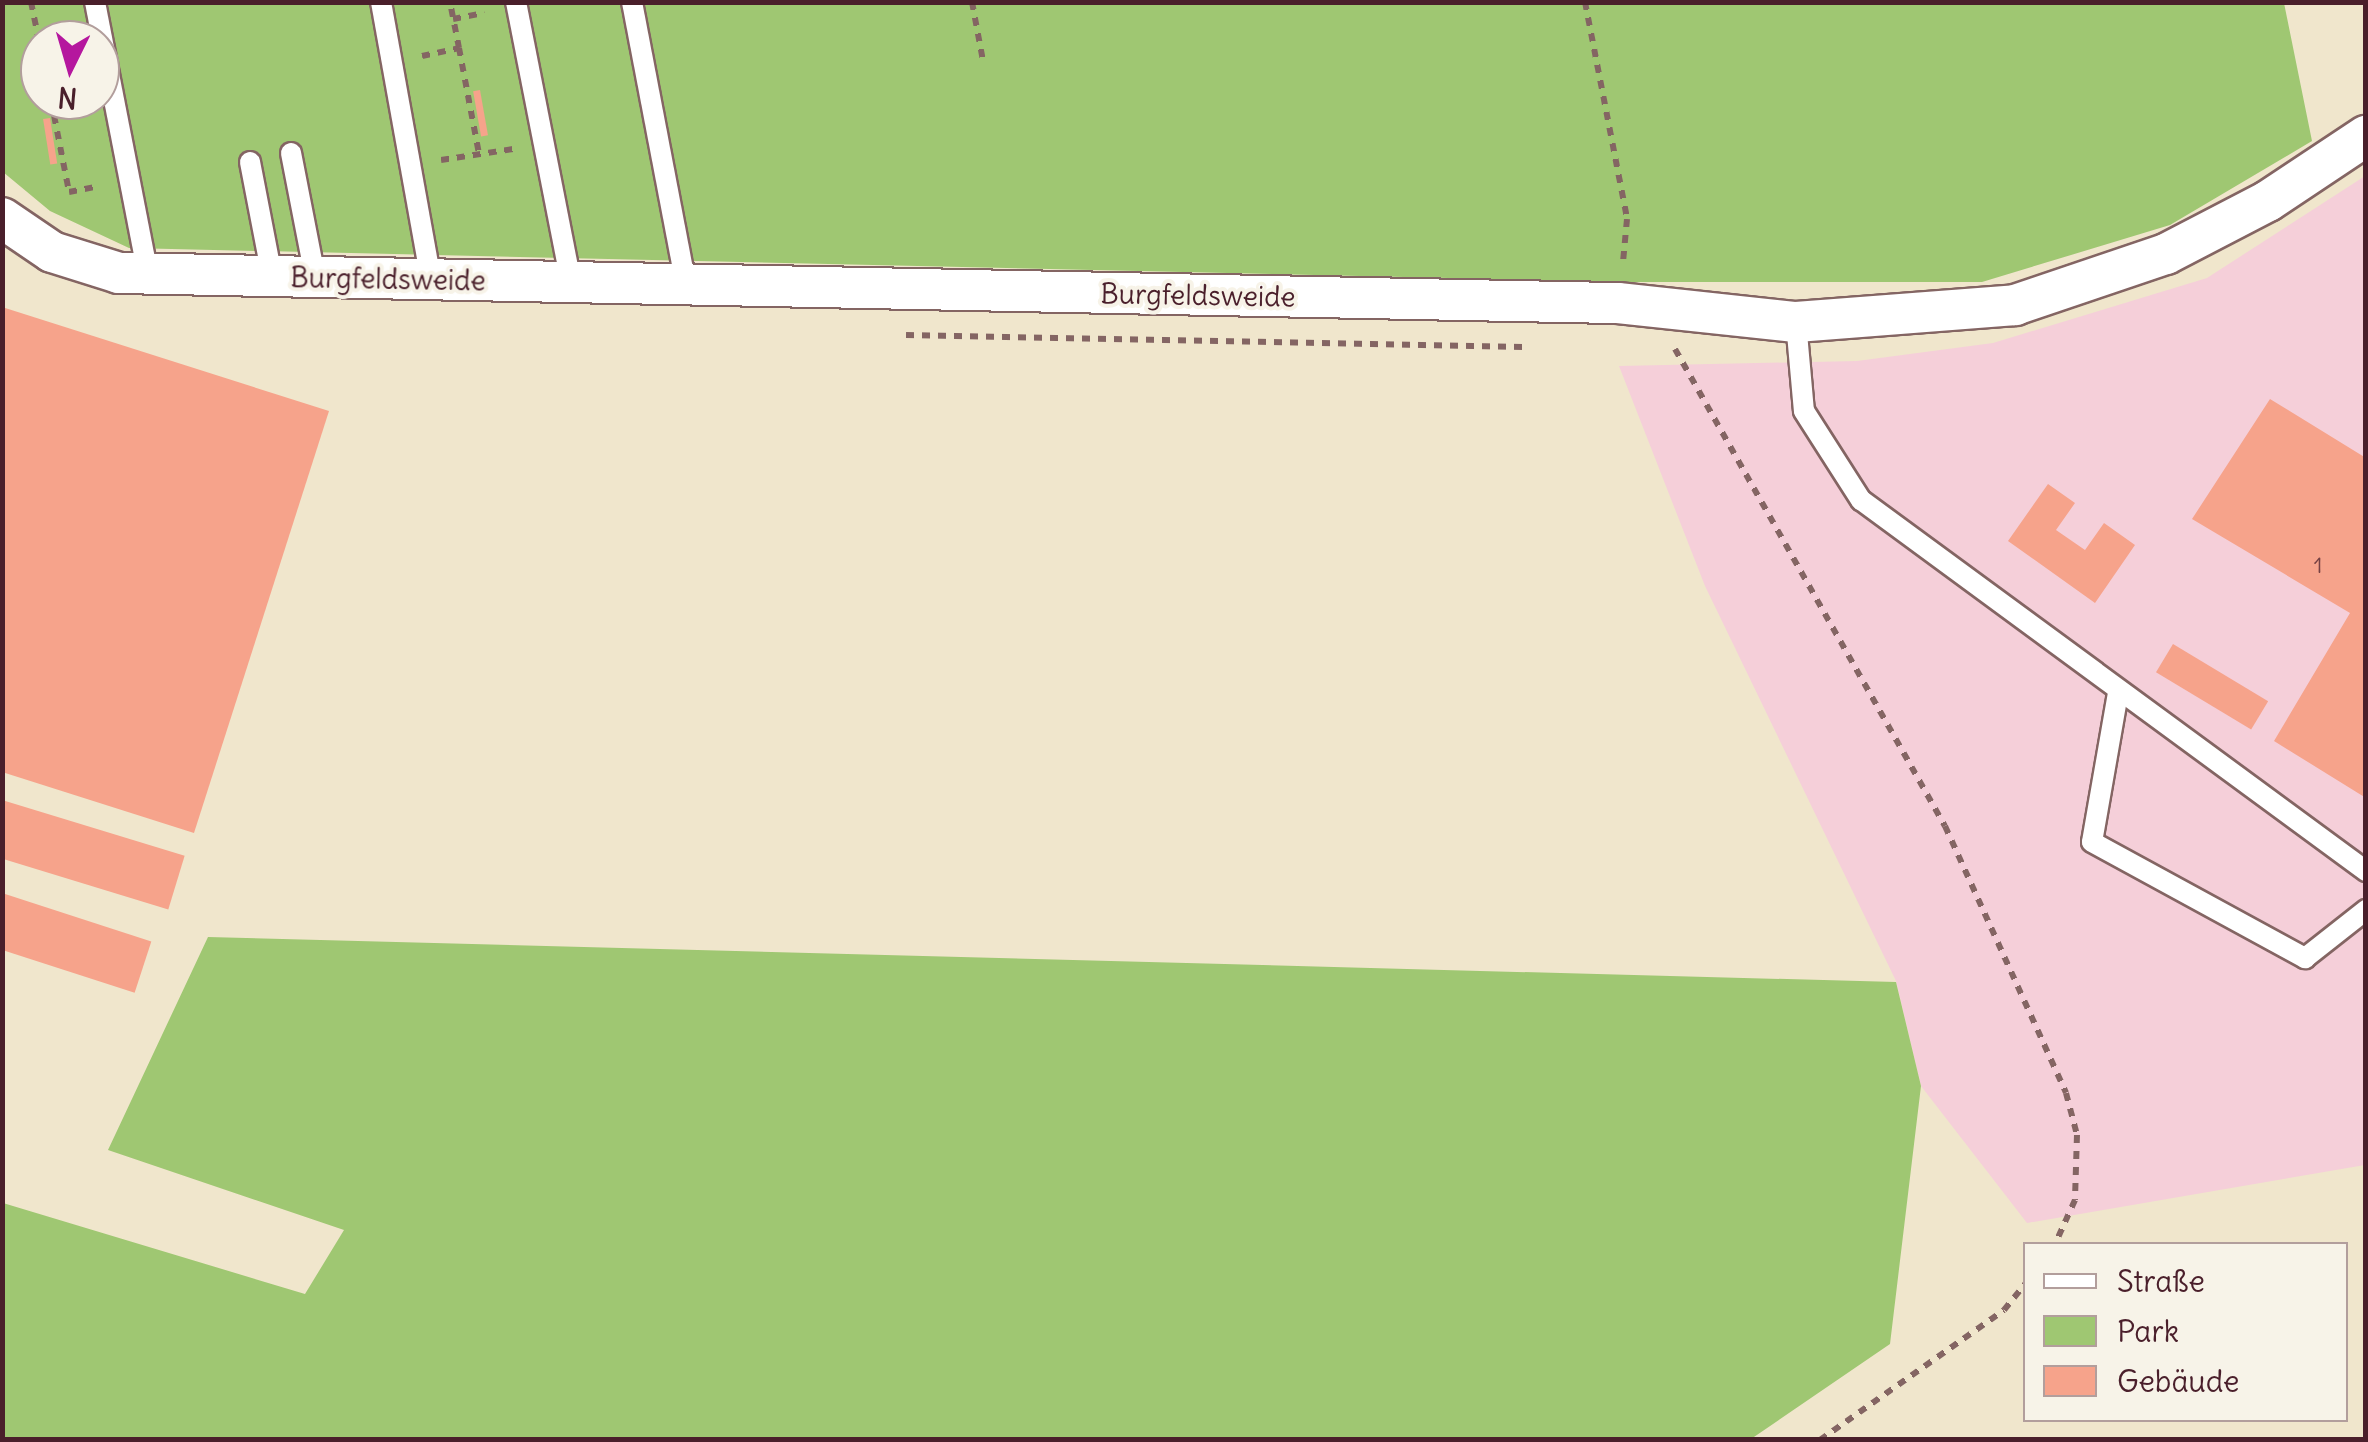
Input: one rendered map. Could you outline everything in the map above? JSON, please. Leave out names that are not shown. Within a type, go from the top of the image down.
[{"type":"street","name":"Burgfeldsweide","points":[[2,218],[52,252],[119,274],[1633,304],[1796,322],[2015,305],[2166,254],[2268,201],[2366,136]]},
{"type":"lane","points":[[95,2],[148,274]]},
{"type":"lane","points":[[381,2],[431,280]]},
{"type":"lane","points":[[516,2],[571,282]]},
{"type":"lane","points":[[632,2],[686,285]]},
{"type":"lane","points":[[292,154],[315,277]]},
{"type":"lane","points":[[250,162],[272,276]]},
{"type":"lane","points":[[1796,322],[1804,410],[1860,500],[2118,693],[2366,871]]},
{"type":"lane","points":[[2118,693],[2092,842],[2306,958],[2366,910]]},
{"type":"path","points":[[450,2],[479,154]]},
{"type":"path","points":[[972,2],[983,60]]},
{"type":"path","points":[[1585,2],[1627,219],[1633,304],[1776,518],[1945,826],[2066,1092],[2077,1135],[2075,1200],[2056,1242]]},
{"type":"path","points":[[453,18],[484,13]]},
{"type":"path","points":[[392,63],[459,48]]},
{"type":"path","points":[[55,120],[69,192],[130,180]]},
{"type":"path","points":[[410,165],[544,145]]},
{"type":"path","points":[[1820,1440],[2004,1310],[2023,1287]]},
{"type":"shaded area","points":[[2365,176],[2365,1165],[2027,1223],[1921,1086],[1896,981],[1705,586],[1619,366],[1857,361],[1993,343],[2207,278]]},
{"type":"green space","points":[[2,3],[2284,3],[2312,141],[2170,225],[1982,282],[1621,282],[129,248],[50,211],[3,172]]},
{"type":"green space","points":[[208,937],[1896,982],[1921,1086],[1890,1344],[1751,1439],[3,1439],[3,1203],[305,1294],[344,1230],[108,1150]]},
{"type":"building","points":[[480,90],[488,135],[481,137],[473,91]]},
{"type":"building","points":[[43,120],[50,120],[57,163],[50,165]]},
{"type":"building","points":[[2,307],[329,411],[194,833],[2,772]]},
{"type":"building","points":[[2270,399],[2366,458],[2366,798],[2274,741],[2350,613],[2192,519]]},
{"type":"building","points":[[2048,484],[2075,503],[2056,530],[2085,550],[2104,523],[2135,545],[2095,603],[2008,541]]},
{"type":"building","points":[[2173,644],[2268,701],[2251,729],[2156,672]]},
{"type":"building","points":[[2,800],[185,856],[168,909],[2,859]]},
{"type":"building","points":[[2,893],[151,942],[135,993],[2,950]]}]
